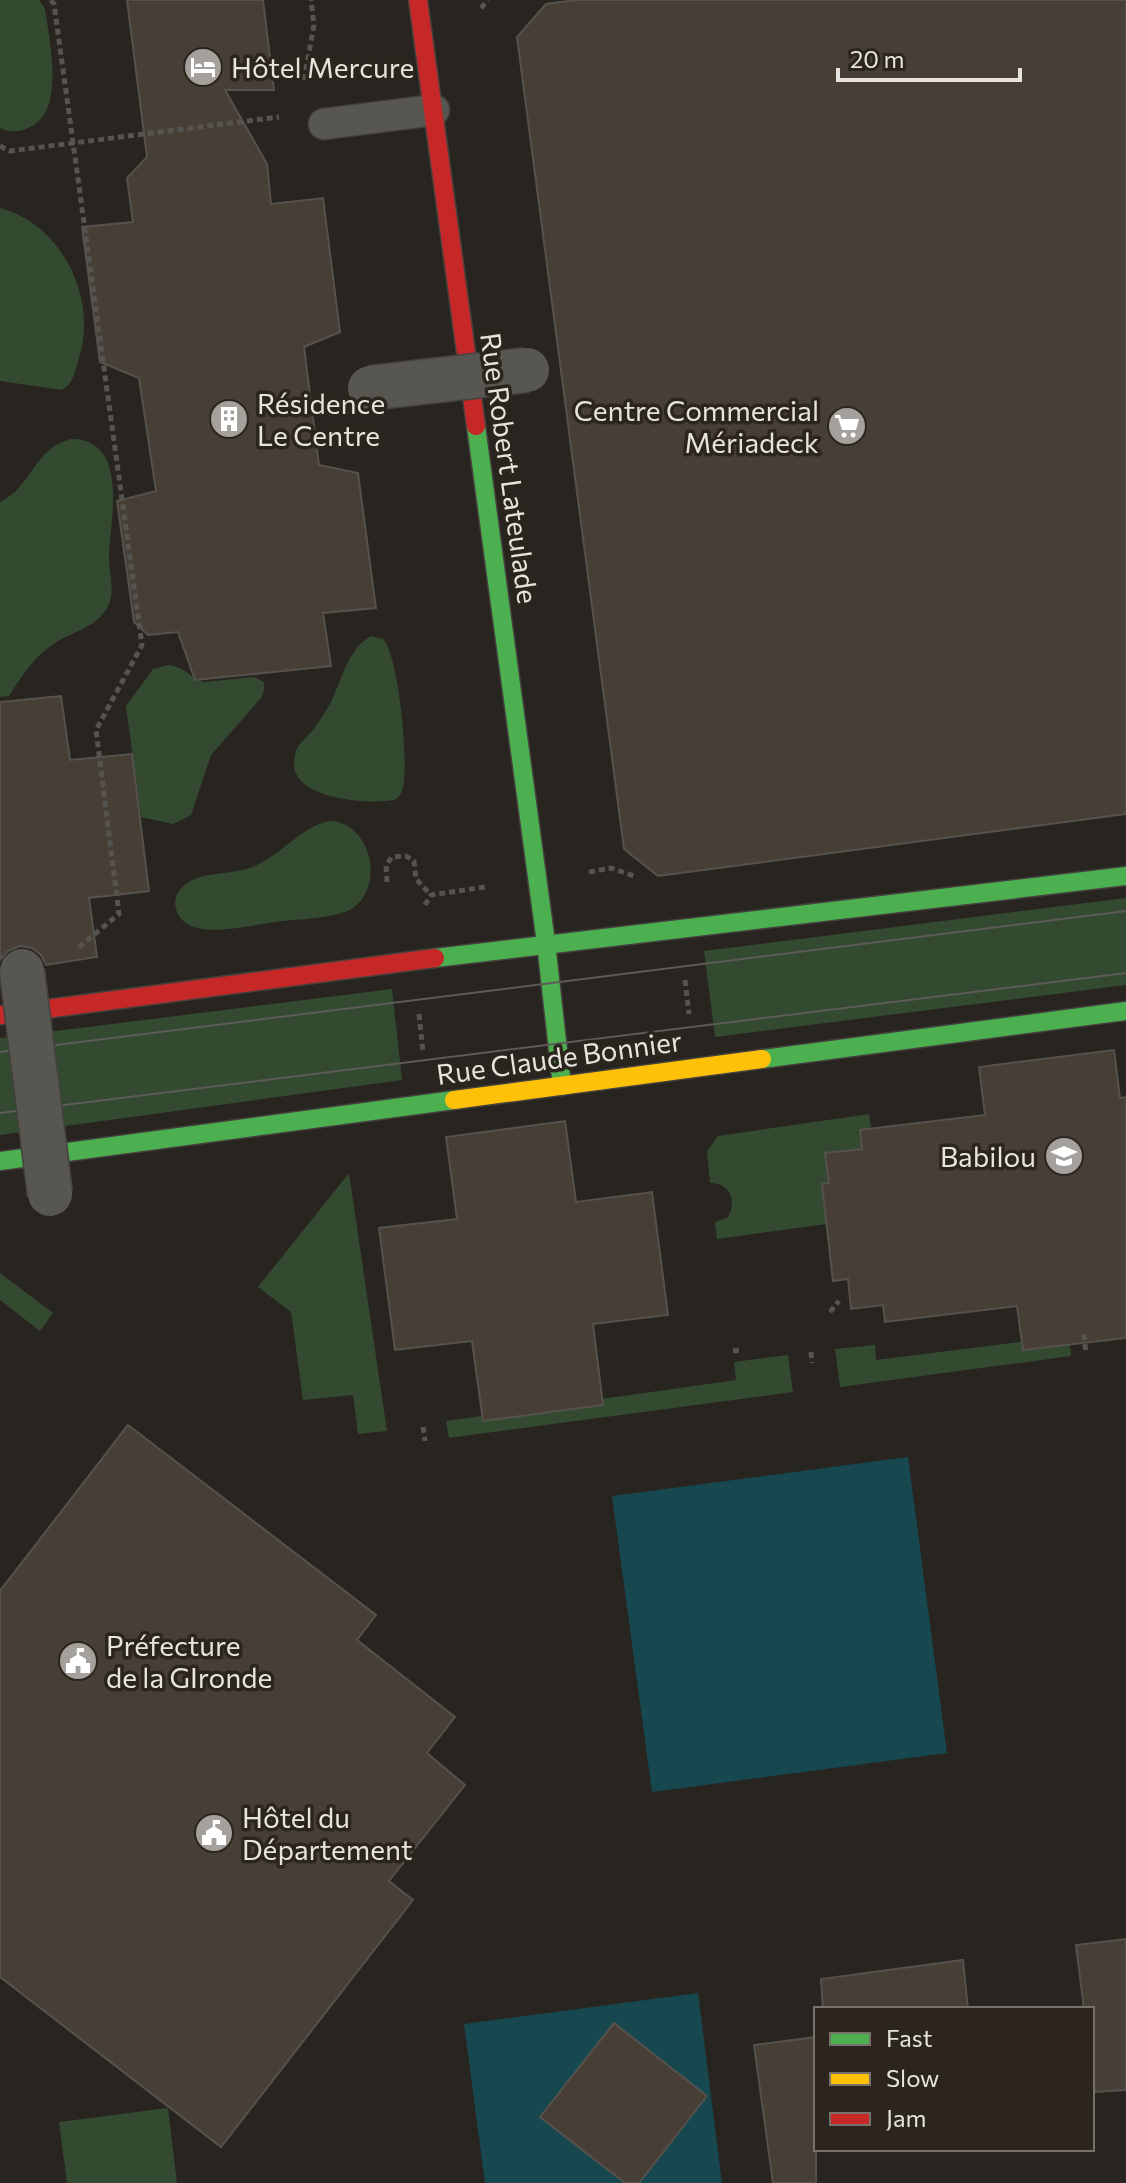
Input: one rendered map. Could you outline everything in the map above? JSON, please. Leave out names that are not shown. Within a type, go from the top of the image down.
[{"type":"street","name":"Rue Robert Lateulade","points":[[418,0],[546,943],[562,1086]]},
{"type":"street","points":[[370,388],[527,370]]},
{"type":"street","points":[[0,1015],[546,943],[1126,876]]},
{"type":"street","points":[[22,971],[50,1194]]},
{"type":"street","name":"Rue Claude Bonnier","points":[[0,1161],[1126,1011]]},
{"type":"lane","points":[[324,124],[434,110]]},
{"type":"path","points":[[22,971],[84,945],[119,914],[96,730],[142,645],[74,144],[51,0]]},
{"type":"path","points":[[304,85],[314,25],[311,0]]},
{"type":"path","points":[[481,8],[488,0]]},
{"type":"path","points":[[0,146],[10,151],[283,117]]},
{"type":"path","points":[[387,882],[386,865],[392,857],[406,856],[414,861],[416,879],[431,895]]},
{"type":"path","points":[[830,1312],[839,1301]]},
{"type":"path","points":[[1084,1334],[1086,1354]]},
{"type":"path","points":[[733,1351],[742,1350]]},
{"type":"path","points":[[811,1352],[812,1363]]},
{"type":"path","points":[[423,1427],[425,1441]]},
{"type":"green space","points":[[0,0],[39,0],[45,9],[52,91],[41,119],[19,131],[0,128]]},
{"type":"green space","points":[[0,208],[22,217],[41,230],[70,267],[79,289],[84,335],[74,376],[62,390],[0,381]]},
{"type":"green space","points":[[71,439],[90,443],[102,452],[109,467],[113,503],[109,557],[111,598],[105,611],[95,621],[50,646],[30,665],[9,696],[0,697],[0,502],[19,487],[49,451]]},
{"type":"green space","points":[[371,636],[383,639],[394,666],[404,737],[404,779],[400,796],[394,800],[348,800],[314,790],[302,781],[295,770],[295,755],[330,704],[356,649]]},
{"type":"green space","points":[[169,665],[205,682],[254,677],[264,682],[261,698],[211,755],[191,815],[173,824],[141,817],[126,706],[153,669]]},
{"type":"green space","points":[[329,821],[355,831],[369,856],[369,884],[353,908],[326,916],[219,930],[192,926],[182,920],[175,902],[179,891],[187,883],[204,876],[240,871],[257,865],[309,829]]},
{"type":"green space","points":[[1126,898],[1126,985],[715,1037],[704,951]]},
{"type":"green space","points":[[392,989],[402,1080],[0,1135],[0,1038]]},
{"type":"green space","points":[[869,1114],[871,1128],[860,1131],[862,1149],[825,1153],[829,1183],[827,1224],[717,1239],[715,1222],[727,1218],[732,1206],[727,1190],[710,1183],[707,1151],[718,1136]]},
{"type":"green space","points":[[349,1173],[387,1431],[358,1434],[353,1395],[303,1400],[291,1312],[258,1287]]},
{"type":"green space","points":[[0,1273],[53,1313],[40,1331],[0,1300]]},
{"type":"green space","points":[[1069,1336],[1071,1356],[840,1387],[835,1349],[875,1345],[876,1360]]},
{"type":"green space","points":[[788,1355],[793,1392],[449,1438],[446,1421],[736,1380],[734,1362]]},
{"type":"green space","points":[[168,2108],[177,2183],[67,2183],[59,2122]]},
{"type":"water","points":[[908,1457],[947,1753],[652,1792],[612,1496]]},
{"type":"water","points":[[698,1993],[722,2183],[639,2183],[707,2096],[614,2023],[540,2117],[625,2183],[485,2183],[464,2024]]},
{"type":"building","name":"Résidence Le Centre","points":[[127,0],[263,0],[274,90],[225,90],[267,164],[271,204],[323,198],[340,332],[304,347],[319,465],[358,473],[376,608],[323,613],[331,666],[195,680],[178,632],[148,635],[134,622],[117,501],[156,491],[139,378],[100,362],[82,227],[133,222],[127,178],[147,157]]},
{"type":"building","name":"Centre Commercial Mériadeck","points":[[576,0],[1126,0],[1126,814],[658,876],[624,849],[517,37],[546,4]]},
{"type":"building","points":[[61,696],[70,760],[132,754],[149,891],[89,898],[97,957],[46,965],[41,955],[32,948],[20,946],[8,951],[0,960],[0,702]]},
{"type":"building","points":[[1114,1050],[1120,1098],[1126,1097],[1126,1338],[1023,1350],[1017,1306],[885,1322],[883,1305],[851,1309],[848,1279],[833,1281],[822,1184],[829,1183],[825,1153],[862,1149],[860,1130],[985,1115],[979,1067]]},
{"type":"building","points":[[565,1121],[576,1202],[652,1192],[668,1315],[593,1324],[603,1405],[483,1421],[472,1341],[395,1350],[379,1228],[457,1219],[446,1137]]},
{"type":"building","name":"Hôtel du Département","points":[[128,1425],[376,1615],[357,1640],[455,1717],[427,1753],[465,1785],[389,1881],[413,1900],[221,2147],[0,1977],[0,1591]]},
{"type":"building","points":[[1126,1939],[1126,2090],[1095,2092],[1094,2007],[1084,2007],[1076,1945]]},
{"type":"building","points":[[963,1960],[968,2007],[823,2007],[821,1979]]},
{"type":"building","points":[[614,2023],[707,2096],[639,2183],[625,2183],[540,2117]]},
{"type":"building","points":[[814,2037],[816,2183],[773,2183],[754,2045]]},
{"type":"tram line","points":[[0,1052],[1126,911]]},
{"type":"tram line","points":[[0,1113],[1126,973]]},
{"type":"traffic: fast","points":[[476,426],[546,943],[562,1086]]},
{"type":"traffic: fast","points":[[435,958],[1126,876]]},
{"type":"traffic: fast","points":[[762,1059],[1126,1011]]},
{"type":"traffic: fast","points":[[0,1161],[454,1100]]},
{"type":"traffic: slow","points":[[454,1100],[762,1059]]},
{"type":"traffic: jam","points":[[418,0],[476,426]]},
{"type":"traffic: jam","points":[[0,1015],[435,958]]},
{"type":"place","name":"Hôtel Mercure","points":[[203,67]]},
{"type":"place","name":"Résidence Le Centre","points":[[229,419]]},
{"type":"place","name":"Centre Commercial Mériadeck","points":[[847,426]]},
{"type":"place","name":"Babilou","points":[[1064,1156]]},
{"type":"place","name":"Préfecture de la GIronde","points":[[78,1661]]},
{"type":"place","name":"Hôtel du Département","points":[[214,1833]]}]
